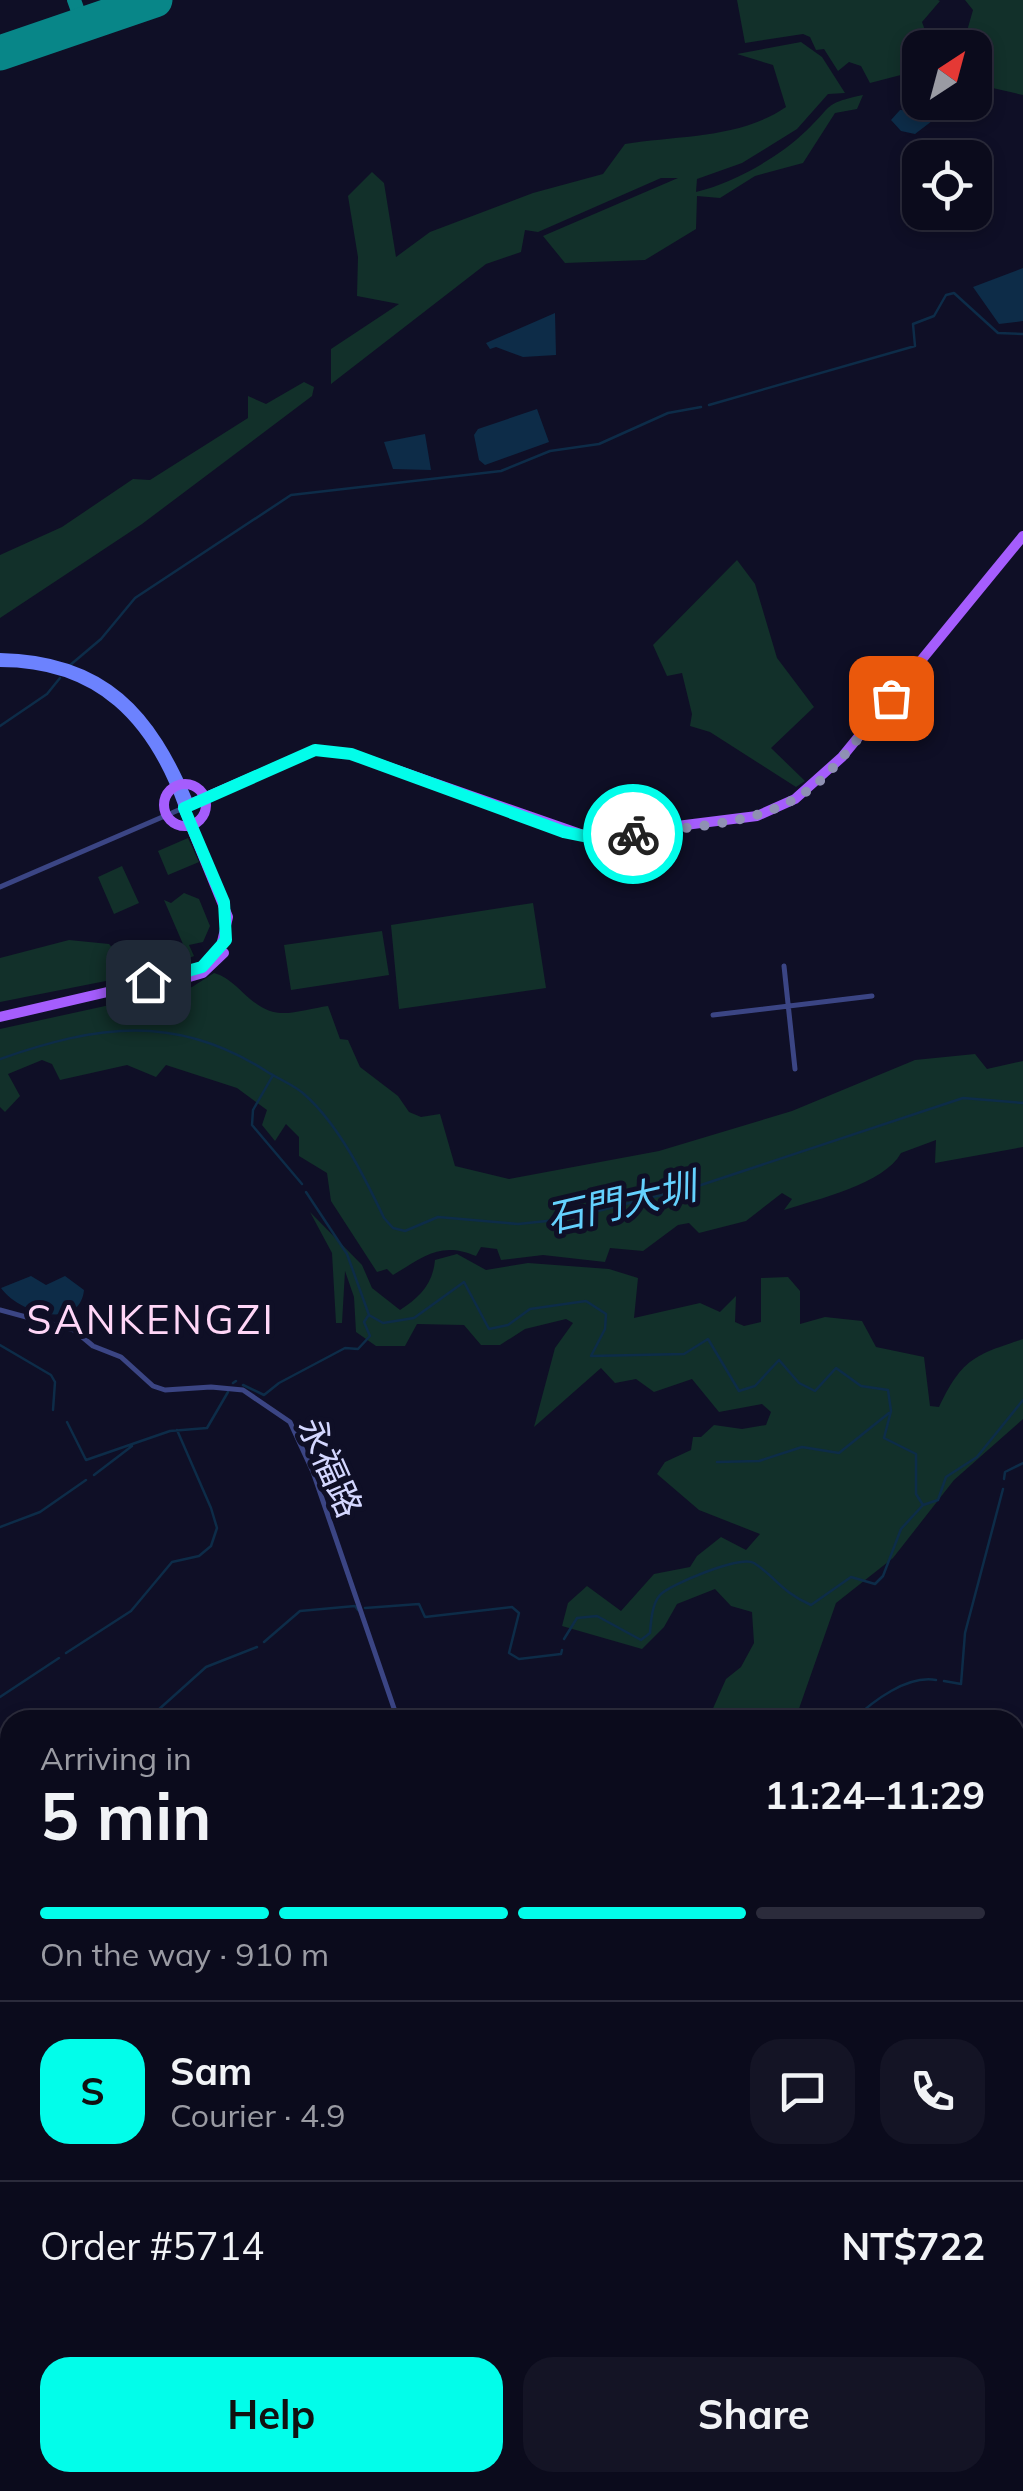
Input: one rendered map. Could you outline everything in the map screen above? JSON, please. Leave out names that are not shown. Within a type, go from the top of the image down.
[{"type":"main road","points":[[186,806],[326,748],[589,837],[757,816],[795,799],[824,776],[1023,536]]},
{"type":"main road","points":[[0,660],[56,666],[120,694],[157,734],[228,917],[226,940],[208,960],[185,974],[0,1020]]},
{"type":"main road","points":[[178,785],[194,786],[205,797],[206,808],[192,824],[174,822],[166,814],[166,796],[178,785]]},
{"type":"street","points":[[0,886],[186,806]]},
{"type":"street","points":[[784,966],[795,1069]]},
{"type":"street","points":[[713,1016],[872,996]]},
{"type":"street","name":"永福路","points":[[0,1310],[74,1330],[93,1346],[120,1357],[153,1386],[165,1390],[243,1390],[290,1422],[313,1472],[395,1710]]},
{"type":"green space","points":[[737,0],[940,1],[922,22],[925,30],[902,30],[902,75],[870,83],[861,66],[849,62],[838,71],[824,49],[816,50],[810,37],[803,34],[745,43]]},
{"type":"green space","points":[[965,0],[1023,0],[1023,95],[992,88],[992,30],[967,30],[973,10]]},
{"type":"green space","points":[[801,42],[822,57],[845,93],[828,94],[797,129],[742,163],[697,179],[696,192],[754,168],[795,141],[830,107],[863,95],[857,109],[835,113],[803,163],[755,176],[720,198],[697,196],[696,229],[645,260],[565,263],[543,236],[678,178],[661,178],[538,232],[525,230],[521,252],[486,264],[331,384],[331,349],[399,304],[357,296],[358,257],[348,196],[372,172],[384,183],[396,257],[430,232],[533,193],[603,174],[625,144],[708,134],[768,117],[786,107],[773,65],[737,54]]},
{"type":"green space","points":[[304,382],[314,387],[312,396],[142,524],[0,618],[0,555],[62,527],[133,479],[150,480],[248,418],[248,396],[266,404]]},
{"type":"green space","points":[[737,560],[755,584],[777,658],[814,707],[771,748],[805,781],[796,787],[710,732],[690,726],[692,714],[682,673],[667,676],[653,645]]},
{"type":"green space","points":[[188,838],[199,862],[168,875],[158,851]]},
{"type":"green space","points":[[122,866],[139,903],[114,914],[98,877]]},
{"type":"green space","points":[[184,893],[199,899],[210,926],[203,942],[189,945],[194,956],[189,958],[164,900],[171,903]]},
{"type":"green space","points":[[533,903],[546,988],[399,1009],[391,925]]},
{"type":"green space","points":[[382,931],[389,975],[291,990],[284,945]]},
{"type":"green space","points":[[69,940],[109,944],[136,975],[0,1002],[0,958]]},
{"type":"green space","points":[[214,973],[270,1011],[291,1013],[328,1006],[340,1039],[348,1040],[360,1067],[398,1096],[409,1112],[421,1117],[440,1114],[455,1166],[509,1179],[659,1151],[792,1111],[915,1060],[975,1054],[987,1069],[1023,1061],[1023,1147],[935,1163],[936,1140],[901,1153],[880,1173],[849,1189],[784,1210],[792,1199],[782,1193],[746,1221],[699,1233],[689,1223],[678,1225],[643,1251],[610,1248],[605,1262],[543,1255],[501,1260],[497,1249],[481,1247],[476,1256],[443,1250],[393,1275],[387,1269],[377,1272],[331,1201],[327,1173],[299,1156],[299,1137],[286,1124],[275,1141],[262,1125],[267,1110],[237,1088],[166,1065],[156,1077],[127,1065],[60,1080],[52,1064],[42,1060],[8,1074],[20,1096],[5,1112],[0,1107],[0,1029],[192,987]]},
{"type":"green space","points":[[310,1212],[362,1265],[372,1288],[400,1310],[424,1290],[435,1260],[457,1254],[486,1270],[528,1263],[609,1269],[638,1278],[634,1318],[700,1303],[720,1312],[736,1296],[735,1322],[744,1326],[761,1322],[761,1278],[788,1277],[800,1291],[800,1324],[825,1317],[862,1321],[876,1347],[924,1357],[930,1406],[939,1407],[955,1378],[971,1361],[1023,1339],[1023,1419],[954,1480],[893,1558],[836,1603],[799,1710],[712,1710],[726,1679],[741,1667],[754,1643],[752,1612],[731,1606],[715,1589],[677,1604],[664,1627],[642,1649],[562,1626],[568,1603],[587,1586],[621,1611],[654,1574],[690,1567],[697,1556],[721,1537],[746,1550],[760,1534],[699,1510],[657,1474],[665,1462],[691,1450],[693,1437],[701,1437],[714,1425],[742,1429],[766,1425],[771,1412],[762,1404],[719,1412],[692,1379],[654,1392],[636,1379],[615,1383],[601,1368],[534,1427],[555,1348],[573,1323],[566,1319],[525,1329],[500,1345],[481,1345],[464,1325],[417,1324],[405,1346],[376,1346],[356,1332],[354,1297],[345,1271],[342,1323],[336,1323],[332,1253]]},
{"type":"water","points":[[900,110],[902,120],[935,120],[915,134],[901,131],[891,120]]},
{"type":"water","points":[[1023,268],[1023,321],[999,324],[973,287]]},
{"type":"water","points":[[555,313],[556,355],[523,357],[496,347],[490,349],[486,343]]},
{"type":"water","points":[[537,409],[549,442],[485,465],[479,460],[474,435],[478,429]]},
{"type":"water","points":[[425,434],[431,470],[393,469],[384,442]]},
{"type":"water","points":[[31,1276],[46,1285],[65,1276],[84,1290],[80,1303],[72,1311],[47,1314],[20,1304],[1,1288]]},
{"type":"waterway","points":[[709,405],[915,346],[913,324],[934,316],[946,295],[954,293],[998,333],[1023,334]]},
{"type":"waterway","points":[[69,666],[101,639],[135,598],[291,495],[501,471],[550,451],[599,444],[668,413],[701,407]]},
{"type":"waterway","points":[[0,726],[47,694],[60,678]]},
{"type":"waterway","name":"石門大圳","points":[[0,1059],[70,1038],[135,1030],[200,1040],[232,1052],[296,1088],[317,1107],[350,1153],[384,1218],[393,1228],[405,1231],[438,1217],[518,1224],[566,1219],[701,1185],[963,1098],[1023,1103]]},
{"type":"waterway","points":[[272,1077],[253,1110],[252,1125],[302,1184]]},
{"type":"waterway","points":[[306,1192],[347,1254],[369,1315],[383,1323],[414,1318],[464,1282],[489,1329],[508,1325],[530,1309],[586,1301],[606,1314],[605,1329],[591,1356],[684,1354],[708,1339],[739,1391],[755,1386],[779,1360],[799,1383],[815,1391],[836,1368],[861,1386],[888,1390],[891,1411],[884,1438],[916,1454],[916,1494],[923,1505],[938,1500],[946,1477],[977,1457],[1023,1400]]},
{"type":"waterway","points":[[243,1385],[264,1395],[345,1348],[358,1349],[370,1336],[364,1322],[368,1316]]},
{"type":"waterway","points":[[0,1345],[51,1375],[55,1382],[53,1410]]},
{"type":"waterway","points":[[67,1422],[86,1460],[170,1431],[207,1428],[228,1392]]},
{"type":"waterway","points":[[717,1462],[759,1461],[802,1447],[839,1453],[889,1413]]},
{"type":"waterway","points":[[66,1653],[131,1611],[172,1562],[199,1556],[211,1546],[217,1528],[177,1430]]},
{"type":"waterway","points":[[94,1475],[132,1446]]},
{"type":"waterway","points":[[1004,1479],[1005,1472],[1023,1463]]},
{"type":"waterway","points":[[0,1527],[40,1512],[86,1480]]},
{"type":"waterway","points":[[944,1681],[961,1684],[965,1633],[1003,1489]]},
{"type":"waterway","points":[[564,1639],[577,1618],[597,1616],[641,1640],[650,1633],[654,1608],[666,1590],[735,1563],[754,1563],[811,1605],[851,1577],[875,1584],[883,1576],[901,1529],[923,1505]]},
{"type":"waterway","points":[[365,1608],[419,1604],[425,1617],[512,1607],[519,1613],[509,1653],[519,1659],[561,1654],[562,1650]]},
{"type":"waterway","points":[[264,1642],[300,1611],[355,1606],[358,1610]]},
{"type":"waterway","points":[[158,1710],[206,1667],[257,1647]]},
{"type":"waterway","points":[[0,1697],[59,1658]]},
{"type":"waterway","points":[[865,1710],[902,1685],[936,1680]]},
{"type":"taxiway","points":[[74,0],[83,25]]},
{"type":"runway","points":[[0,53],[155,0]]},
{"type":"way so far","points":[[633,834],[734,821],[757,816],[795,799],[824,776],[891,698]]},
{"type":"district","name":"SANKENGZI","points":[[151,1319]]},
{"type":"route","points":[[148,982],[202,967],[226,940],[228,917],[224,902],[184,808],[315,750],[326,748],[351,754],[564,832],[589,837],[633,834]]}]
